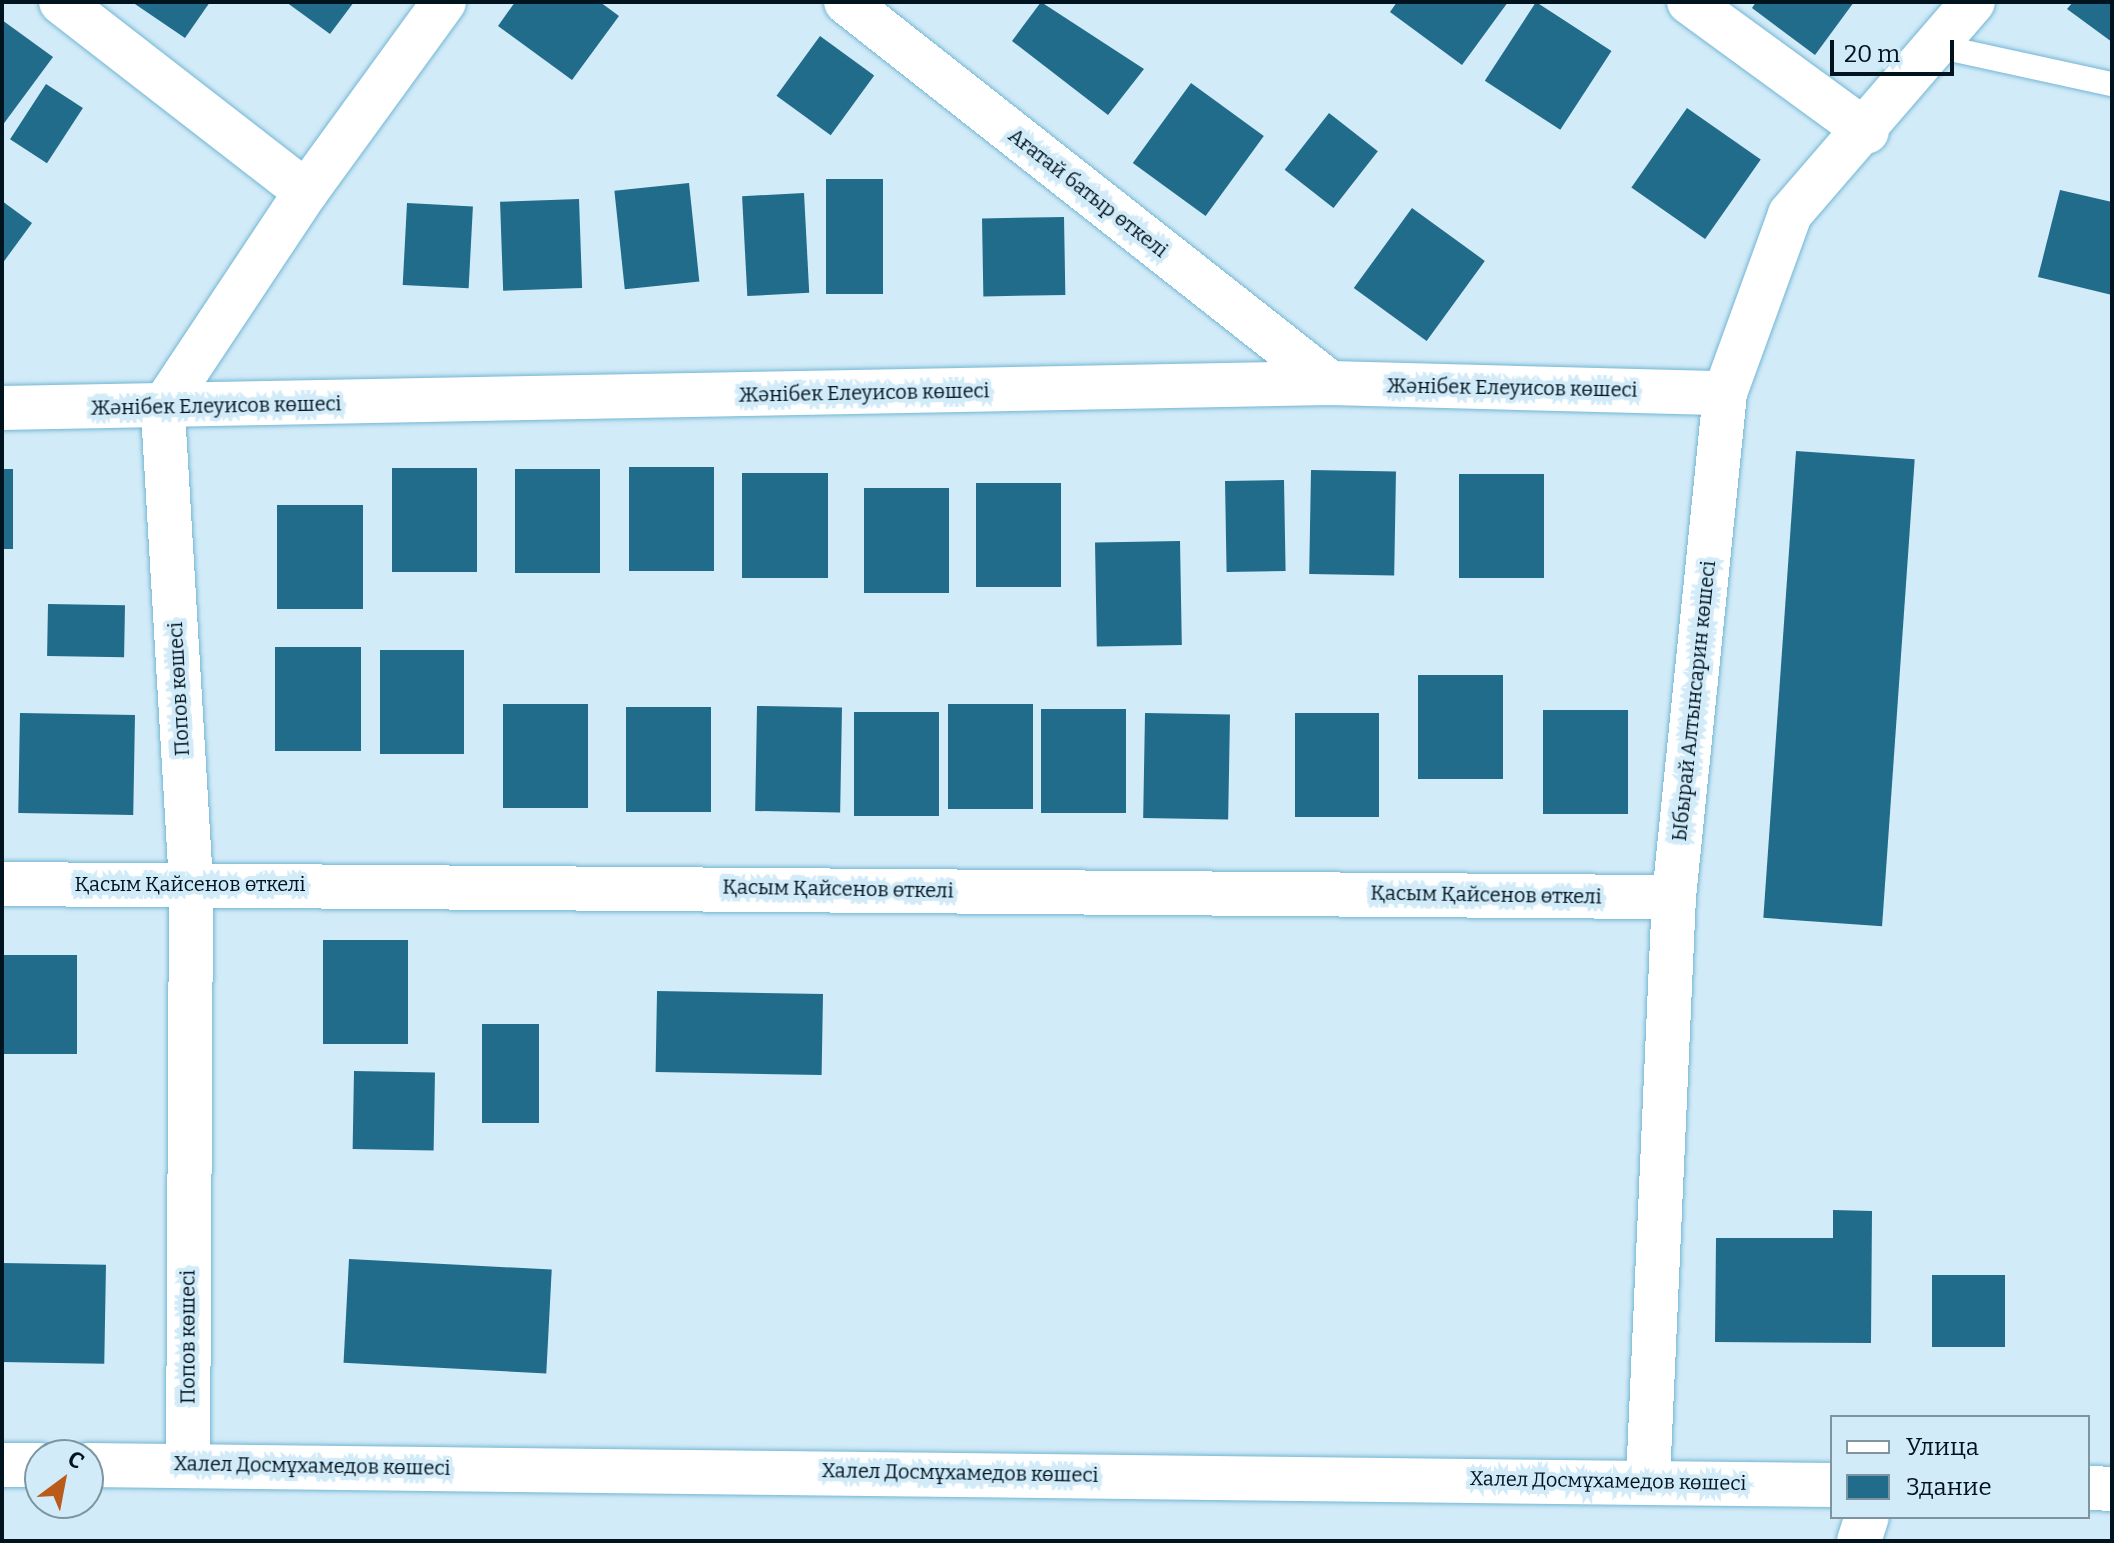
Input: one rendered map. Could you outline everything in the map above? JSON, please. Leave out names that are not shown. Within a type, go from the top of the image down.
[{"type":"street","points":[[61,2],[306,192]]},
{"type":"street","points":[[163,407],[306,192],[444,2]]},
{"type":"street","name":"Ағатай батыр өткелі","points":[[846,2],[1330,383]]},
{"type":"street","points":[[1689,2],[1867,132]]},
{"type":"street","name":"Ыбырай Алтынсарин көшесі","points":[[1648,1480],[1674,897],[1725,393],[1790,214],[1867,132],[1973,2]]},
{"type":"street","name":"Жәнібек Елеуисов көшесі","points":[[2,408],[1330,383],[1725,393]]},
{"type":"street","name":"Попов көшесі","points":[[163,407],[191,883],[188,1465]]},
{"type":"street","name":"Қасым Қайсенов өткелі","points":[[2,884],[191,883],[1674,897]]},
{"type":"street","points":[[2,1465],[24,1465]]},
{"type":"street","name":"Халел Досмұхамедов көшесі","points":[[104,1465],[1648,1480],[1830,1485]]},
{"type":"street","points":[[2090,1488],[2112,1489]]},
{"type":"street","points":[[1859,1541],[1866,1519]]},
{"type":"lane","points":[[1937,46],[2112,84]]},
{"type":"building","points":[[132,2],[210,2],[185,38]]},
{"type":"building","points":[[286,2],[354,2],[330,34]]},
{"type":"building","points":[[515,2],[600,2],[619,16],[572,80],[498,26]]},
{"type":"building","points":[[1041,2],[1144,69],[1108,115],[1012,41]]},
{"type":"building","points":[[1397,2],[1508,2],[1462,65],[1390,12]]},
{"type":"building","points":[[1536,2],[1611,51],[1560,130],[1485,81]]},
{"type":"building","points":[[1756,2],[1854,2],[1815,55],[1752,8]]},
{"type":"building","points":[[2073,2],[2112,2],[2112,42],[2067,9]]},
{"type":"building","points":[[2,20],[53,57],[2,126]]},
{"type":"building","points":[[820,36],[874,75],[831,135],[777,96]]},
{"type":"building","points":[[1191,83],[1264,136],[1206,216],[1133,163]]},
{"type":"building","points":[[46,84],[83,108],[47,163],[10,139]]},
{"type":"building","points":[[1687,108],[1761,160],[1705,239],[1631,187]]},
{"type":"building","points":[[1329,113],[1378,151],[1334,208],[1285,170]]},
{"type":"building","points":[[826,179],[883,179],[883,294],[826,294]]},
{"type":"building","points":[[689,183],[699,281],[625,289],[614,191]]},
{"type":"building","points":[[2060,190],[2112,202],[2112,295],[2038,277]]},
{"type":"building","points":[[804,193],[809,293],[747,296],[742,196]]},
{"type":"building","points":[[579,199],[582,288],[503,291],[500,202]]},
{"type":"building","points":[[2,201],[32,223],[2,264]]},
{"type":"building","points":[[407,203],[473,206],[469,288],[403,285]]},
{"type":"building","points":[[1412,208],[1485,261],[1427,341],[1354,288]]},
{"type":"building","points":[[1064,217],[1065,295],[983,296],[982,218]]},
{"type":"building","points":[[1796,451],[1915,459],[1882,926],[1763,918]]},
{"type":"building","points":[[629,467],[714,467],[714,571],[629,571]]},
{"type":"building","points":[[392,468],[477,468],[477,572],[392,572]]},
{"type":"building","points":[[2,469],[13,469],[13,549],[2,549]]},
{"type":"building","points":[[515,469],[600,469],[600,573],[515,573]]},
{"type":"building","points":[[1311,470],[1396,471],[1394,575],[1309,574]]},
{"type":"building","points":[[742,473],[828,473],[828,578],[742,578]]},
{"type":"building","points":[[1459,474],[1544,474],[1544,578],[1459,578]]},
{"type":"building","points":[[1284,480],[1286,571],[1227,572],[1225,481]]},
{"type":"building","points":[[976,483],[1061,483],[1061,587],[976,587]]},
{"type":"building","points":[[864,488],[949,488],[949,593],[864,593]]},
{"type":"building","points":[[277,505],[363,505],[363,609],[277,609]]},
{"type":"building","points":[[1180,541],[1182,645],[1097,646],[1095,542]]},
{"type":"building","points":[[48,604],[125,605],[124,657],[47,656]]},
{"type":"building","points":[[275,647],[361,647],[361,751],[275,751]]},
{"type":"building","points":[[380,650],[464,650],[464,754],[380,754]]},
{"type":"building","points":[[1418,675],[1503,675],[1503,779],[1418,779]]},
{"type":"building","points":[[503,704],[588,704],[588,808],[503,808]]},
{"type":"building","points":[[948,704],[1033,704],[1033,809],[948,809]]},
{"type":"building","points":[[757,706],[842,707],[840,812],[755,811]]},
{"type":"building","points":[[626,707],[711,707],[711,812],[626,812]]},
{"type":"building","points":[[1041,709],[1126,709],[1126,813],[1041,813]]},
{"type":"building","points":[[1543,710],[1628,710],[1628,814],[1543,814]]},
{"type":"building","points":[[854,712],[939,712],[939,816],[854,816]]},
{"type":"building","points":[[20,713],[135,715],[133,815],[18,813]]},
{"type":"building","points":[[1145,713],[1230,714],[1228,819],[1143,818]]},
{"type":"building","points":[[1295,713],[1379,713],[1379,817],[1295,817]]},
{"type":"building","points":[[323,940],[408,940],[408,1044],[323,1044]]},
{"type":"building","points":[[2,955],[77,955],[77,1054],[2,1054]]},
{"type":"building","points":[[657,991],[823,994],[822,1075],[656,1072]]},
{"type":"building","points":[[482,1024],[539,1024],[539,1123],[482,1123]]},
{"type":"building","points":[[354,1071],[435,1072],[434,1150],[353,1149]]},
{"type":"building","points":[[1833,1210],[1872,1211],[1871,1343],[1715,1342],[1716,1238],[1833,1238]]},
{"type":"building","points":[[349,1259],[552,1270],[546,1373],[344,1363]]},
{"type":"building","points":[[2,1263],[106,1265],[104,1364],[2,1362]]},
{"type":"building","points":[[1932,1275],[2005,1275],[2005,1347],[1932,1347]]}]
